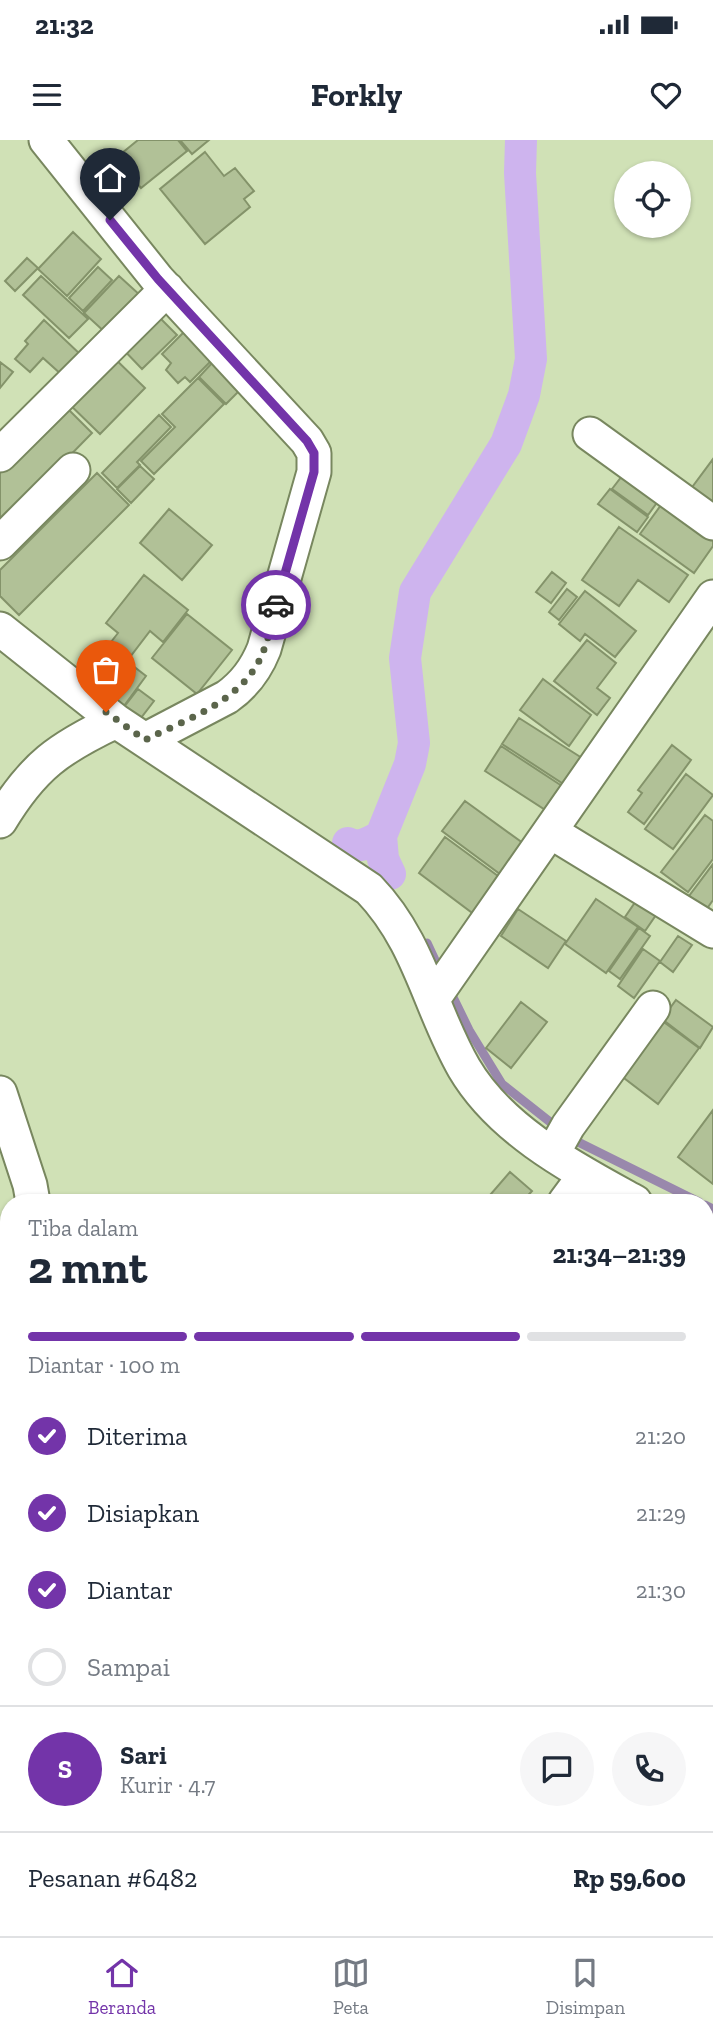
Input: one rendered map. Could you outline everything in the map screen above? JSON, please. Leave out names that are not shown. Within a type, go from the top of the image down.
[{"type":"street","points":[[46,140],[167,289],[307,441],[314,453],[314,464],[264,649],[256,667],[227,698],[145,740]]},
{"type":"street","points":[[0,455],[167,289]]},
{"type":"street","points":[[590,433],[713,523]]},
{"type":"street","points":[[0,543],[73,470]]},
{"type":"street","points":[[446,983],[713,597]]},
{"type":"street","points":[[0,629],[111,717],[369,889],[446,983],[463,1066],[477,1088],[500,1114],[560,1140],[585,1175],[620,1194]]},
{"type":"street","points":[[0,821],[23,786],[48,761],[111,717]]},
{"type":"street","points":[[551,832],[713,930]]},
{"type":"street","points":[[560,1140],[653,1008]]},
{"type":"street","points":[[0,1093],[32,1194]]},
{"type":"street","points":[[571,1194],[585,1175]]},
{"type":"building","points":[[138,140],[178,140],[187,151],[141,188],[116,158]]},
{"type":"building","points":[[180,140],[209,140],[192,154]]},
{"type":"building","points":[[205,152],[224,176],[235,168],[254,191],[244,199],[250,207],[205,244],[160,189]]},
{"type":"building","points":[[114,159],[136,186],[119,200],[97,174]]},
{"type":"building","points":[[73,232],[101,259],[67,296],[38,269]]},
{"type":"building","points":[[27,258],[38,268],[15,291],[5,281]]},
{"type":"building","points":[[98,267],[112,280],[83,311],[69,298]]},
{"type":"building","points":[[41,276],[88,319],[69,338],[23,295]]},
{"type":"building","points":[[119,276],[141,296],[107,334],[84,313]]},
{"type":"building","points":[[152,310],[177,335],[142,369],[118,344]]},
{"type":"building","points":[[44,320],[81,355],[62,375],[43,358],[30,372],[15,359],[28,344],[25,341]]},
{"type":"building","points":[[185,331],[213,359],[190,382],[185,377],[178,383],[166,370],[171,363],[162,354]]},
{"type":"building","points":[[107,351],[145,388],[100,434],[61,396]]},
{"type":"building","points":[[0,362],[13,372],[0,388]]},
{"type":"building","points":[[213,362],[240,390],[226,404],[199,377]]},
{"type":"building","points":[[198,378],[224,404],[154,474],[141,461],[175,427],[162,414]]},
{"type":"building","points":[[60,401],[92,433],[0,527],[0,462]]},
{"type":"building","points":[[159,415],[171,427],[137,462],[140,465],[117,488],[102,473]]},
{"type":"building","points":[[713,459],[713,507],[690,490]]},
{"type":"building","points":[[140,466],[154,479],[131,503],[117,489]]},
{"type":"building","points":[[629,467],[664,493],[648,515],[612,489]]},
{"type":"building","points":[[97,473],[129,505],[19,615],[0,596],[0,570]]},
{"type":"building","points":[[610,489],[648,517],[637,532],[598,504]]},
{"type":"building","points":[[669,494],[713,526],[713,546],[694,573],[640,534]]},
{"type":"building","points":[[169,509],[212,545],[182,580],[140,543]]},
{"type":"building","points":[[619,527],[688,575],[669,602],[638,580],[619,606],[582,580]]},
{"type":"building","points":[[552,572],[566,583],[551,603],[536,592]]},
{"type":"building","points":[[144,575],[188,610],[163,642],[150,631],[130,657],[111,642],[118,633],[106,623]]},
{"type":"building","points":[[567,589],[577,597],[559,620],[549,612]]},
{"type":"building","points":[[585,591],[636,631],[615,657],[585,634],[580,641],[559,624]]},
{"type":"building","points":[[187,614],[232,650],[197,694],[152,658]]},
{"type":"building","points":[[587,640],[616,663],[597,688],[610,698],[597,715],[554,681]]},
{"type":"building","points":[[128,662],[146,676],[118,714],[99,700]]},
{"type":"building","points":[[543,679],[591,715],[569,746],[520,710]]},
{"type":"building","points":[[138,689],[154,701],[137,723],[121,711]]},
{"type":"building","points":[[519,718],[582,758],[565,785],[502,744]]},
{"type":"building","points":[[672,745],[691,760],[644,824],[628,812],[642,793],[638,790]]},
{"type":"building","points":[[501,746],[562,786],[547,811],[485,771]]},
{"type":"building","points":[[686,774],[713,795],[673,849],[645,829]]},
{"type":"building","points":[[465,801],[527,846],[504,877],[442,831]]},
{"type":"building","points":[[705,815],[713,821],[713,859],[688,892],[661,872]]},
{"type":"building","points":[[445,837],[502,879],[475,915],[419,873]]},
{"type":"building","points":[[713,864],[713,900],[701,917],[683,904]]},
{"type":"building","points":[[596,899],[638,927],[606,973],[565,944]]},
{"type":"building","points":[[636,901],[656,915],[645,931],[625,917]]},
{"type":"building","points":[[518,909],[566,941],[548,968],[501,936]]},
{"type":"building","points":[[639,928],[650,936],[620,979],[609,971]]},
{"type":"building","points":[[678,936],[692,945],[673,972],[660,962]]},
{"type":"building","points":[[643,949],[660,961],[634,998],[618,986]]},
{"type":"building","points":[[676,1000],[713,1027],[700,1048],[662,1019]]},
{"type":"building","points":[[521,1002],[547,1022],[511,1068],[486,1048]]},
{"type":"building","points":[[661,1020],[699,1048],[658,1104],[620,1075]]},
{"type":"building","points":[[713,1110],[713,1184],[678,1157]]},
{"type":"building","points":[[510,1172],[532,1191],[529,1194],[491,1194]]},
{"type":"waterway","points":[[390,874],[383,859],[381,836],[410,764],[414,743],[405,658],[415,592],[506,444],[524,395],[531,359],[520,173],[521,140]]},
{"type":"waterway","points":[[348,843],[361,845],[381,836]]},
{"type":"waterway","points":[[427,943],[441,973]]},
{"type":"waterway","points":[[449,989],[469,1030],[502,1084],[559,1129]]},
{"type":"waterway","points":[[570,1138],[683,1194]]},
{"type":"way so far","points":[[106,712],[145,740],[227,698],[256,667],[276,605]]},
{"type":"route","points":[[110,220],[158,279],[313,450],[314,472],[276,605]]}]
